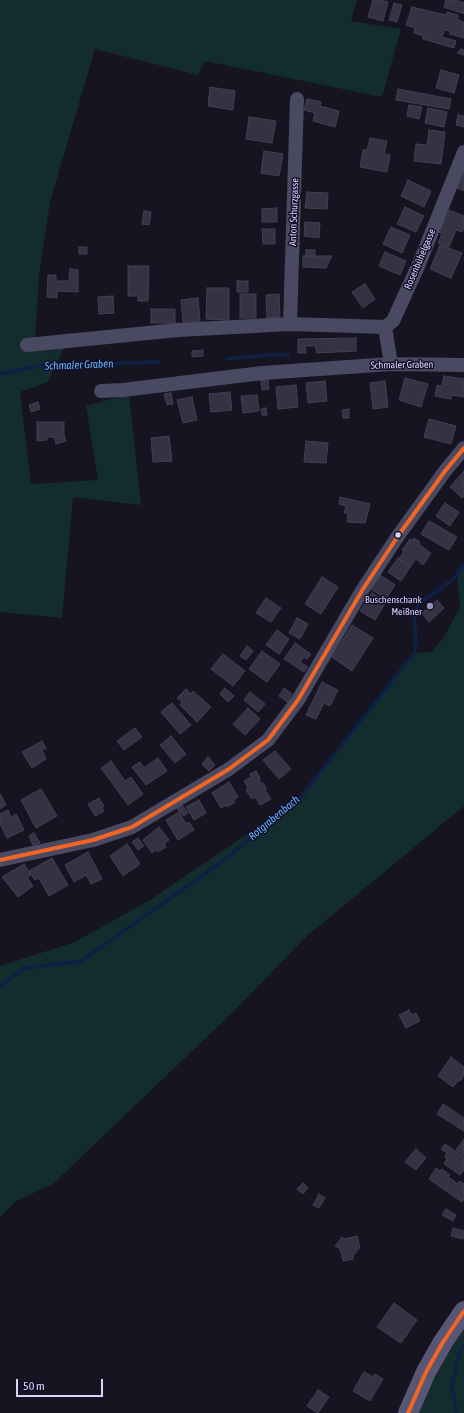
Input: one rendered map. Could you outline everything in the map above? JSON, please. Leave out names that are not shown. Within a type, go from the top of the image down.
[{"type":"main road","points":[[408,1413],[426,1372],[443,1342],[464,1311]]},
{"type":"street","name":"Anton Schurzgasse","points":[[290,324],[297,99]]},
{"type":"street","name":"Rosenbühelgasse","points":[[385,327],[392,321],[419,264],[464,152]]},
{"type":"street","points":[[27,345],[178,330],[290,324],[385,327],[391,364]]},
{"type":"street","name":"Schmaler Graben","points":[[101,391],[123,390],[262,372],[391,364],[464,365]]},
{"type":"street","points":[[0,860],[93,840],[132,827],[229,769],[268,740],[298,700],[363,589],[398,536],[445,471],[464,448]]},
{"type":"green space","points":[[0,0],[357,0],[351,21],[401,29],[382,97],[205,61],[198,75],[95,49],[50,202],[39,276],[35,338],[71,333],[48,382],[20,392],[31,484],[98,480],[86,406],[129,394],[141,505],[73,497],[62,618],[0,612]]},
{"type":"green space","points":[[464,565],[464,806],[307,936],[233,1012],[53,1184],[16,1201],[0,1217],[0,966],[75,942],[150,900],[303,796],[414,653],[432,652],[444,637],[460,607],[457,575]]},
{"type":"green space","points":[[464,1313],[464,1413],[417,1413]]},
{"type":"building","points":[[373,0],[388,2],[383,21],[368,17]]},
{"type":"building","points":[[446,0],[455,0],[464,3],[464,14],[444,7]]},
{"type":"building","points":[[394,3],[402,5],[397,22],[389,20]]},
{"type":"building","points":[[412,7],[446,15],[447,12],[458,15],[458,20],[464,22],[464,38],[450,34],[450,31],[445,30],[442,37],[456,41],[454,48],[423,39],[423,36],[414,33],[415,28],[406,25]]},
{"type":"building","points":[[461,49],[464,50],[464,55],[457,53]]},
{"type":"building","points":[[441,70],[459,75],[454,93],[436,88]]},
{"type":"building","points":[[210,87],[235,91],[233,110],[208,106]]},
{"type":"building","points":[[398,89],[451,99],[449,109],[396,100]]},
{"type":"building","points":[[307,99],[321,102],[320,106],[339,111],[335,127],[313,121],[315,113],[304,110]]},
{"type":"building","points":[[409,105],[422,107],[419,119],[407,116]]},
{"type":"building","points":[[428,108],[447,112],[444,127],[425,123]]},
{"type":"building","points":[[458,115],[464,116],[464,127],[456,125]]},
{"type":"building","points":[[249,117],[276,121],[272,143],[246,139]]},
{"type":"building","points":[[429,130],[445,132],[441,164],[414,161],[416,144],[427,145]]},
{"type":"building","points":[[370,138],[387,141],[384,154],[390,155],[387,172],[360,167],[363,150],[367,150]]},
{"type":"building","points":[[264,151],[283,154],[279,176],[261,173]]},
{"type":"building","points":[[464,171],[464,191],[457,188]]},
{"type":"building","points":[[408,180],[431,191],[424,207],[401,196]]},
{"type":"building","points":[[307,192],[328,193],[327,209],[305,208]]},
{"type":"building","points":[[405,207],[424,216],[416,232],[397,224]]},
{"type":"building","points":[[277,208],[277,222],[262,222],[262,209]]},
{"type":"building","points":[[449,210],[464,216],[464,228],[462,232],[456,230],[449,247],[438,243],[442,234],[439,232]]},
{"type":"building","points":[[144,211],[151,212],[149,225],[142,224]]},
{"type":"building","points":[[305,222],[320,223],[319,238],[304,236]]},
{"type":"building","points":[[391,227],[410,235],[402,253],[383,244]]},
{"type":"building","points":[[262,229],[275,229],[275,244],[263,244]]},
{"type":"building","points":[[440,245],[462,253],[451,278],[430,269]]},
{"type":"building","points":[[79,247],[87,247],[87,254],[79,254]]},
{"type":"building","points":[[306,250],[315,250],[315,256],[306,256]]},
{"type":"building","points":[[385,252],[406,261],[400,275],[379,266]]},
{"type":"building","points":[[303,256],[332,256],[326,268],[303,267]]},
{"type":"building","points":[[128,266],[149,266],[148,301],[138,301],[138,296],[128,296]]},
{"type":"building","points":[[70,269],[78,270],[78,292],[57,291],[57,298],[47,297],[48,275],[56,275],[56,281],[69,281]]},
{"type":"building","points":[[237,281],[248,281],[248,292],[237,292]]},
{"type":"building","points":[[365,284],[375,299],[363,308],[352,292]]},
{"type":"building","points":[[207,288],[229,288],[229,320],[206,319]]},
{"type":"building","points":[[240,294],[256,294],[256,318],[240,318]]},
{"type":"building","points":[[279,294],[280,317],[267,318],[266,295]]},
{"type":"building","points":[[113,296],[114,313],[99,314],[98,297]]},
{"type":"building","points":[[198,298],[200,321],[183,322],[181,300]]},
{"type":"building","points":[[151,309],[175,309],[175,323],[151,323]]},
{"type":"building","points":[[356,338],[356,351],[317,353],[315,346],[305,346],[306,353],[298,353],[298,339]]},
{"type":"building","points":[[203,350],[203,356],[192,357],[192,351]]},
{"type":"building","points":[[444,376],[464,379],[464,397],[451,395],[451,399],[435,396],[437,385],[442,386]]},
{"type":"building","points":[[405,378],[428,384],[421,407],[399,400]]},
{"type":"building","points":[[261,380],[268,380],[269,389],[262,390]]},
{"type":"building","points":[[325,381],[327,401],[308,403],[306,383]]},
{"type":"building","points":[[385,381],[388,407],[373,409],[370,383]]},
{"type":"building","points":[[296,385],[298,407],[278,409],[276,387]]},
{"type":"building","points":[[230,392],[232,410],[211,412],[209,394]]},
{"type":"building","points":[[171,393],[173,404],[167,405],[164,394]]},
{"type":"building","points":[[257,395],[259,411],[243,413],[241,396]]},
{"type":"building","points":[[192,397],[197,420],[183,423],[177,400]]},
{"type":"building","points":[[38,402],[40,409],[31,412],[29,405]]},
{"type":"building","points":[[266,408],[267,415],[262,415],[261,409]]},
{"type":"building","points":[[349,409],[349,418],[343,418],[342,410]]},
{"type":"building","points":[[429,419],[456,426],[451,444],[424,437]]},
{"type":"building","points":[[37,422],[64,422],[64,435],[66,441],[56,444],[54,437],[47,437],[47,440],[37,441]]},
{"type":"building","points":[[169,436],[172,461],[153,462],[151,438]]},
{"type":"building","points":[[306,441],[328,443],[326,463],[304,462]]},
{"type":"building","points":[[464,471],[464,496],[462,498],[450,487]]},
{"type":"building","points":[[340,497],[370,504],[365,523],[347,522],[348,514],[344,513],[346,506],[339,504]]},
{"type":"building","points":[[445,503],[459,512],[450,526],[436,516]]},
{"type":"building","points":[[429,521],[457,537],[449,550],[421,534]]},
{"type":"building","points":[[414,538],[420,542],[418,544],[431,553],[423,565],[416,559],[410,567],[399,559],[404,551],[402,550],[410,539],[413,540]]},
{"type":"building","points":[[398,558],[410,567],[401,581],[388,572]]},
{"type":"building","points":[[380,575],[395,585],[386,599],[371,589]]},
{"type":"building","points":[[322,577],[338,587],[321,614],[305,604]]},
{"type":"building","points":[[372,593],[386,602],[375,620],[360,611]]},
{"type":"building","points":[[266,598],[281,608],[271,622],[256,613]]},
{"type":"building","points":[[437,600],[444,608],[429,622],[422,613]]},
{"type":"building","points":[[297,618],[308,624],[300,639],[289,633]]},
{"type":"building","points":[[352,625],[373,638],[352,671],[332,657]]},
{"type":"building","points":[[277,630],[289,639],[279,654],[266,645]]},
{"type":"building","points":[[295,643],[311,654],[307,659],[304,657],[300,662],[308,667],[304,672],[284,659]]},
{"type":"building","points":[[247,646],[253,651],[246,660],[240,656]]},
{"type":"building","points":[[262,651],[280,664],[267,682],[249,669]]},
{"type":"building","points":[[223,654],[245,671],[233,686],[211,669]]},
{"type":"building","points":[[322,682],[338,690],[330,706],[324,703],[316,719],[306,715]]},
{"type":"building","points":[[225,688],[234,696],[228,702],[220,694]]},
{"type":"building","points":[[284,688],[292,694],[287,702],[279,696]]},
{"type":"building","points":[[186,689],[191,694],[193,691],[211,707],[197,722],[180,705],[182,702],[177,698]]},
{"type":"building","points":[[250,692],[265,704],[258,712],[244,700]]},
{"type":"building","points":[[172,703],[191,725],[180,734],[161,712]]},
{"type":"building","points":[[248,708],[260,719],[245,735],[233,724]]},
{"type":"building","points":[[135,728],[142,737],[124,750],[117,741]]},
{"type":"building","points":[[171,736],[186,754],[175,763],[160,745]]},
{"type":"building","points":[[42,741],[46,748],[42,750],[46,759],[32,768],[22,752]]},
{"type":"building","points":[[275,751],[291,769],[279,779],[263,760]]},
{"type":"building","points":[[208,757],[215,765],[209,771],[202,764]]},
{"type":"building","points":[[158,758],[167,771],[146,785],[132,767],[140,762],[144,768]]},
{"type":"building","points":[[111,761],[125,781],[131,777],[143,794],[128,805],[101,768]]},
{"type":"building","points":[[256,771],[260,778],[261,784],[263,783],[266,788],[265,790],[271,799],[260,805],[255,797],[252,799],[246,790],[248,788],[244,781],[251,777],[250,774]]},
{"type":"building","points":[[229,782],[238,797],[234,800],[235,802],[227,807],[226,805],[221,808],[212,793]]},
{"type":"building","points":[[41,789],[57,816],[36,828],[21,800]]},
{"type":"building","points":[[1,795],[6,805],[0,809],[0,796]]},
{"type":"building","points":[[99,798],[104,806],[102,808],[104,811],[95,816],[88,804]]},
{"type":"building","points":[[199,800],[206,813],[194,820],[186,807]]},
{"type":"building","points":[[182,805],[188,813],[184,816],[177,809]]},
{"type":"building","points":[[8,810],[11,817],[16,814],[24,830],[7,838],[0,824],[0,814]]},
{"type":"building","points":[[179,812],[186,824],[189,822],[194,830],[178,840],[166,820]]},
{"type":"building","points":[[159,827],[169,840],[164,844],[166,847],[158,852],[156,850],[152,853],[143,840]]},
{"type":"building","points":[[34,833],[40,843],[33,845],[29,836]]},
{"type":"building","points":[[138,838],[144,846],[138,850],[132,842]]},
{"type":"building","points":[[127,844],[140,864],[123,876],[110,856]]},
{"type":"building","points":[[88,852],[102,879],[91,884],[86,875],[74,882],[65,865]]},
{"type":"building","points":[[52,858],[68,885],[49,896],[39,878],[35,880],[29,871]]},
{"type":"building","points":[[24,864],[31,875],[27,877],[33,886],[18,897],[2,877]]},
{"type":"building","points":[[409,1010],[412,1015],[416,1013],[420,1021],[406,1028],[399,1015]]},
{"type":"building","points":[[451,1057],[464,1067],[463,1077],[453,1087],[438,1076]]},
{"type":"building","points":[[443,1104],[464,1118],[464,1131],[437,1114]]},
{"type":"building","points":[[464,1139],[464,1155],[456,1150]]},
{"type":"building","points":[[445,1144],[464,1157],[464,1170],[460,1175],[444,1164],[447,1159],[445,1157],[447,1153],[441,1149]]},
{"type":"building","points":[[416,1149],[426,1158],[416,1170],[405,1162]]},
{"type":"building","points":[[436,1168],[440,1171],[442,1169],[450,1175],[448,1177],[458,1184],[460,1181],[464,1184],[464,1199],[462,1202],[429,1179]]},
{"type":"building","points":[[303,1183],[308,1188],[303,1194],[297,1189]]},
{"type":"building","points":[[319,1194],[325,1198],[319,1208],[313,1205]]},
{"type":"building","points":[[446,1209],[456,1215],[453,1221],[442,1215]]},
{"type":"building","points":[[453,1228],[464,1231],[463,1239],[451,1236]]},
{"type":"building","points":[[357,1236],[360,1248],[357,1249],[353,1259],[343,1261],[340,1249],[335,1246],[342,1237],[345,1239]]},
{"type":"building","points":[[394,1303],[417,1320],[401,1343],[377,1327]]},
{"type":"building","points":[[364,1372],[373,1377],[375,1374],[383,1379],[370,1401],[353,1391]]},
{"type":"building","points":[[318,1390],[329,1397],[318,1413],[307,1406]]},
{"type":"waterway","name":"Schmaler Graben","points":[[227,359],[270,355],[289,355]]},
{"type":"waterway","name":"Schmaler Graben","points":[[0,374],[39,366],[158,362]]},
{"type":"waterway","name":"Rotgrabenbach","points":[[0,987],[24,968],[81,961],[219,864],[301,797],[415,652],[416,644],[414,615],[419,603],[453,580],[464,564]]},
{"type":"waterway","points":[[456,1413],[452,1384],[460,1351],[464,1346]]},
{"type":"transit line","points":[[0,860],[93,840],[132,827],[229,769],[268,740],[298,700],[363,589],[398,536],[445,471],[464,448]]},
{"type":"transit line","points":[[408,1413],[426,1372],[443,1342],[464,1311]]},
{"type":"place","name":"Buschenschank Meißner","points":[[430,606]]}]
